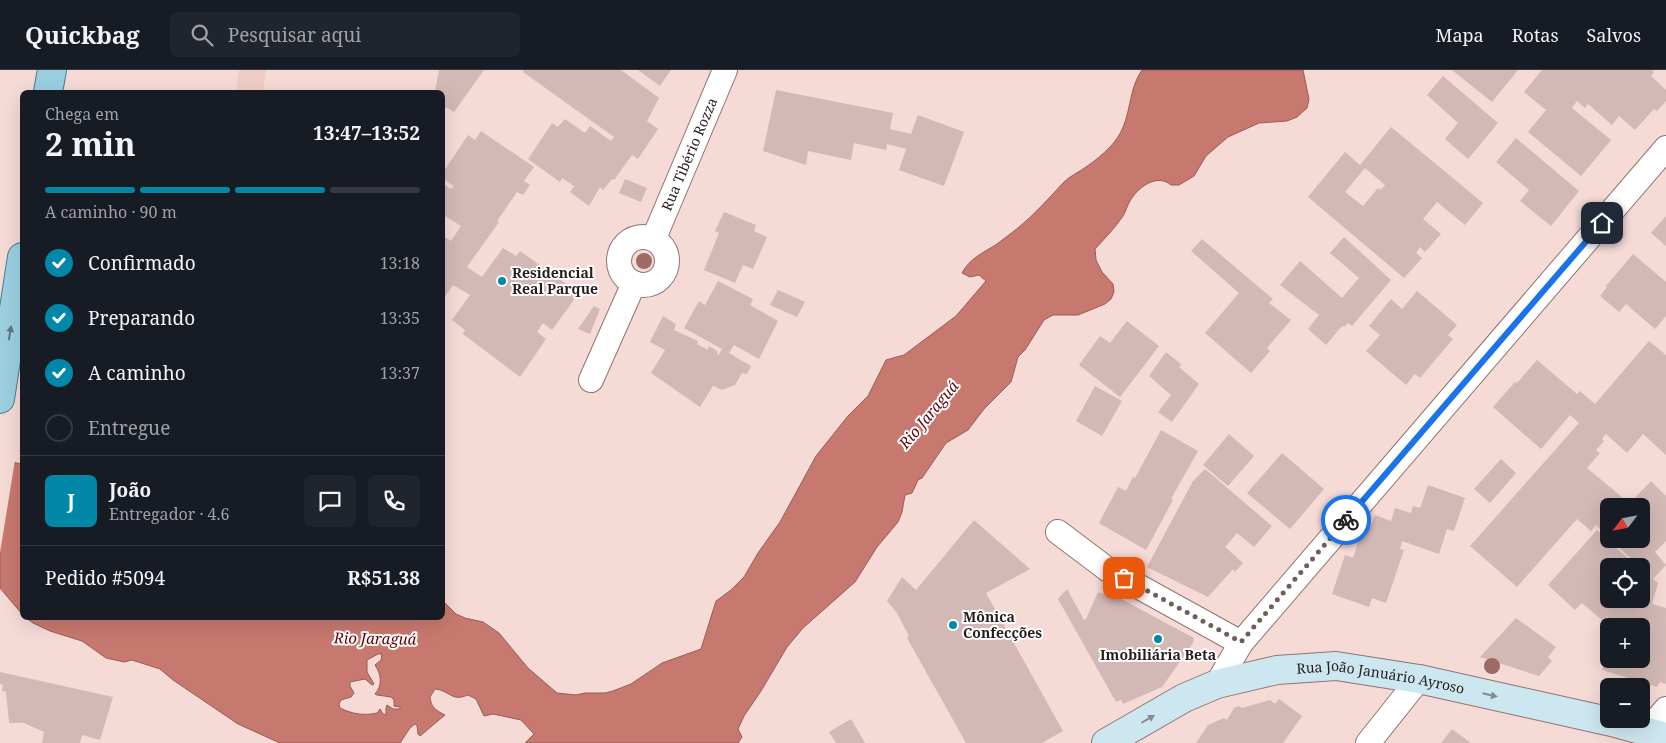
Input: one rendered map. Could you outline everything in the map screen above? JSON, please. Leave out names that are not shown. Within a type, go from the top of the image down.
[{"type":"main road","points":[[48,90],[52,70]]},
{"type":"main road","points":[[0,399],[20,270]]},
{"type":"main road","name":"Rua João Januário Ayroso","points":[[1106,743],[1184,698],[1218,684],[1277,670],[1336,666],[1420,679],[1657,734]]},
{"type":"street","name":"Rua Tibério Rozza","points":[[654,238],[726,70]]},
{"type":"street","points":[[1218,684],[1241,642],[1666,148]]},
{"type":"street","points":[[634,237],[654,238],[666,252],[668,261],[666,270],[653,284],[643,285],[634,283],[626,278],[620,270],[618,260],[621,251],[626,243],[634,237]]},
{"type":"street","points":[[591,380],[634,283]]},
{"type":"street","points":[[1058,532],[1107,569],[1241,642]]},
{"type":"street","points":[[1368,743],[1420,679]]},
{"type":"street","points":[[1657,734],[1666,709]]},
{"type":"shaded area","points":[[239,70],[266,70],[263,90],[236,90]]},
{"type":"water","name":"Rio Jaraguá","points":[[1142,70],[1303,70],[1309,99],[1307,108],[1297,117],[1287,121],[1259,123],[1228,137],[1206,156],[1194,176],[1179,185],[1171,185],[1160,180],[1154,181],[1148,183],[1133,196],[1120,220],[1095,249],[1096,260],[1102,272],[1113,284],[1114,292],[1111,299],[1105,304],[1078,315],[1053,315],[1044,320],[1025,350],[1018,357],[1011,382],[984,409],[968,430],[946,443],[922,478],[918,480],[912,493],[905,495],[898,522],[877,547],[855,582],[803,628],[787,647],[744,716],[738,729],[742,737],[738,743],[525,743],[534,734],[521,720],[493,714],[484,716],[476,699],[468,695],[454,697],[435,689],[430,697],[431,703],[436,710],[445,715],[420,736],[415,724],[400,743],[280,743],[238,724],[160,669],[132,660],[124,662],[106,658],[82,641],[50,631],[29,620],[445,620],[445,603],[456,614],[483,622],[499,633],[528,668],[557,693],[576,695],[605,693],[631,684],[662,663],[701,649],[716,601],[744,577],[780,522],[816,456],[848,416],[868,396],[886,360],[904,355],[956,316],[986,281],[979,275],[970,277],[962,273],[965,268],[977,256],[1018,228],[1066,180],[1093,162],[1110,147],[1118,138],[1123,128],[1133,89]],"holes":[[[382,654],[381,660],[375,665],[379,672],[380,680],[378,691],[375,694],[391,697],[394,700],[394,706],[400,707],[400,709],[393,709],[387,705],[386,715],[380,709],[377,713],[363,714],[349,712],[340,708],[341,700],[351,697],[354,693],[350,682],[365,679],[372,685],[374,684],[367,672],[367,660]]]},
{"type":"water","points":[[0,460],[20,464],[20,612],[0,588]]},
{"type":"pier","points":[[0,458],[15,460],[0,553]]},
{"type":"building","points":[[439,70],[484,70],[454,112],[445,107],[445,90],[435,90]]},
{"type":"building","points":[[524,70],[621,70],[659,98],[647,121],[658,129],[638,159],[632,155],[614,180],[612,179],[603,190],[600,187],[589,206],[570,192],[574,186],[562,178],[560,182],[528,159],[552,123],[558,127],[565,119],[585,133],[590,126],[611,141],[614,137],[523,72]]},
{"type":"building","points":[[638,70],[671,70],[660,86]]},
{"type":"building","points":[[1452,70],[1518,70],[1492,102]]},
{"type":"building","points":[[1542,70],[1652,70],[1654,72],[1651,76],[1666,90],[1666,101],[1657,111],[1654,109],[1635,130],[1619,116],[1612,125],[1588,104],[1585,108],[1577,101],[1572,108],[1611,140],[1581,176],[1528,132],[1546,110],[1524,92]]},
{"type":"building","points":[[1443,76],[1498,123],[1468,159],[1445,139],[1458,123],[1427,95]]},
{"type":"building","points":[[776,90],[893,113],[890,129],[911,134],[918,115],[964,132],[944,186],[899,170],[906,149],[887,144],[886,150],[854,143],[851,160],[808,151],[806,165],[763,151]]},
{"type":"building","points":[[1391,127],[1483,203],[1465,225],[1437,202],[1423,219],[1441,234],[1425,252],[1420,247],[1416,253],[1422,258],[1404,278],[1308,197],[1345,152],[1360,165]],"holes":[[[1365,168],[1385,185],[1380,190],[1378,188],[1363,206],[1345,192]]]},
{"type":"building","name":"Residencial Real Parque","points":[[481,131],[534,167],[524,181],[530,185],[523,195],[517,192],[497,221],[499,222],[467,267],[482,277],[503,248],[516,256],[520,251],[579,293],[552,330],[543,323],[537,332],[546,339],[520,377],[463,334],[465,330],[452,320],[470,295],[453,285],[445,297],[445,237],[451,241],[461,226],[445,216],[445,185],[451,189],[454,186],[445,180],[445,170],[468,135],[475,140]]},
{"type":"building","points":[[1516,138],[1579,191],[1551,226],[1520,201],[1529,190],[1496,162]]},
{"type":"building","points":[[625,179],[647,188],[641,202],[619,193]]},
{"type":"building","points":[[724,212],[756,225],[754,231],[767,237],[753,269],[743,265],[735,283],[704,270],[719,233],[715,231]]},
{"type":"building","points":[[1666,216],[1666,246],[1651,233]]},
{"type":"building","points":[[1344,237],[1391,280],[1352,326],[1348,323],[1344,327],[1342,326],[1326,345],[1308,329],[1319,315],[1280,285],[1300,261],[1342,298],[1359,278],[1330,253]]},
{"type":"building","points":[[1202,239],[1273,299],[1269,303],[1291,320],[1267,348],[1270,351],[1251,373],[1205,333],[1239,293],[1191,251]]},
{"type":"building","points":[[1633,254],[1666,282],[1666,316],[1655,329],[1626,304],[1619,312],[1600,296]]},
{"type":"building","points":[[718,281],[753,299],[750,305],[778,321],[759,359],[734,345],[729,353],[751,366],[747,374],[742,373],[735,385],[722,390],[713,386],[700,407],[651,373],[665,350],[650,342],[663,316],[676,324],[674,330],[698,341],[697,344],[708,350],[709,346],[717,351],[718,356],[722,349],[684,328],[699,301],[705,305]]},
{"type":"building","points":[[778,290],[805,302],[797,317],[770,305]]},
{"type":"building","points":[[1417,291],[1457,325],[1448,335],[1453,339],[1420,378],[1415,374],[1406,385],[1366,351],[1380,335],[1369,326],[1391,299],[1402,309]]},
{"type":"building","points":[[594,306],[600,309],[590,334],[578,329]]},
{"type":"building","points":[[1127,321],[1159,346],[1120,397],[1079,365],[1100,336],[1110,343]]},
{"type":"building","points":[[1649,341],[1666,355],[1666,455],[1643,434],[1627,453],[1606,434],[1602,439],[1604,441],[1596,450],[1600,453],[1587,468],[1622,497],[1600,498],[1600,529],[1596,525],[1591,531],[1577,519],[1517,587],[1470,546],[1579,423],[1570,415],[1541,449],[1493,407],[1537,360],[1577,394],[1580,391],[1595,404]]},
{"type":"building","points":[[1166,352],[1182,365],[1179,367],[1199,384],[1172,422],[1158,412],[1171,395],[1149,376]]},
{"type":"building","points":[[1095,386],[1122,401],[1102,436],[1076,421]]},
{"type":"building","points":[[1161,430],[1198,451],[1171,499],[1173,500],[1146,550],[1099,523],[1118,487],[1126,491],[1133,477],[1135,478]]},
{"type":"building","points":[[1229,434],[1254,456],[1228,486],[1203,465]]},
{"type":"building","points":[[1282,453],[1324,489],[1290,529],[1247,493]]},
{"type":"building","points":[[1501,459],[1516,473],[1490,503],[1474,489]]},
{"type":"building","points":[[1205,469],[1272,526],[1254,547],[1237,533],[1225,547],[1243,563],[1235,572],[1233,569],[1208,597],[1147,567],[1193,481]]},
{"type":"building","points":[[1651,481],[1666,496],[1666,541],[1655,552],[1666,565],[1653,579],[1658,583],[1652,604],[1666,608],[1666,684],[1660,682],[1657,687],[1650,685],[1650,678],[1628,678],[1602,670],[1603,668],[1650,668],[1650,618],[1600,618],[1582,603],[1575,610],[1548,585],[1597,530],[1600,533],[1600,548],[1616,548],[1627,558],[1600,558],[1600,608],[1650,608],[1650,558],[1631,558],[1620,548],[1650,548],[1650,498],[1635,498]]},
{"type":"building","points":[[1428,485],[1465,498],[1454,531],[1447,529],[1439,554],[1402,541],[1400,549],[1404,550],[1386,603],[1372,598],[1369,607],[1332,594],[1345,555],[1353,558],[1360,537],[1364,538],[1367,528],[1370,528],[1375,515],[1391,521],[1395,508],[1411,513],[1413,506],[1420,508]]},
{"type":"building","name":"Mônica Confecções","points":[[974,520],[1030,569],[986,593],[1063,731],[1042,743],[966,743],[907,638],[909,636],[897,613],[887,601],[902,577],[916,590]]},
{"type":"building","points":[[1067,589],[1084,620],[1098,592],[1107,595],[1108,592],[1194,638],[1193,643],[1162,687],[1123,704],[1121,700],[1116,702],[1058,599]]},
{"type":"building","points":[[1516,618],[1556,647],[1548,657],[1552,661],[1539,676],[1480,657]]},
{"type":"building","points":[[0,672],[113,697],[100,740],[82,735],[80,743],[42,743],[44,732],[24,723],[9,723],[6,692],[2,691],[3,685],[0,684]]},
{"type":"building","points":[[1279,699],[1302,716],[1283,743],[1196,743],[1208,725],[1224,718],[1227,720],[1234,708],[1239,706],[1242,708],[1270,700],[1275,704]]},
{"type":"building","points":[[851,719],[865,743],[836,743],[829,732]]},
{"type":"building","points":[[1452,729],[1471,743],[1441,743]]},
{"type":"way so far","points":[[1124,578],[1241,642],[1346,520]]},
{"type":"place","name":"Residencial Real Parque","points":[[502,281]]},
{"type":"place","name":"Mônica Confecções","points":[[953,625]]},
{"type":"place","name":"Imobiliária Beta","points":[[1158,639]]},
{"type":"route","points":[[1346,520],[1602,223]]}]
